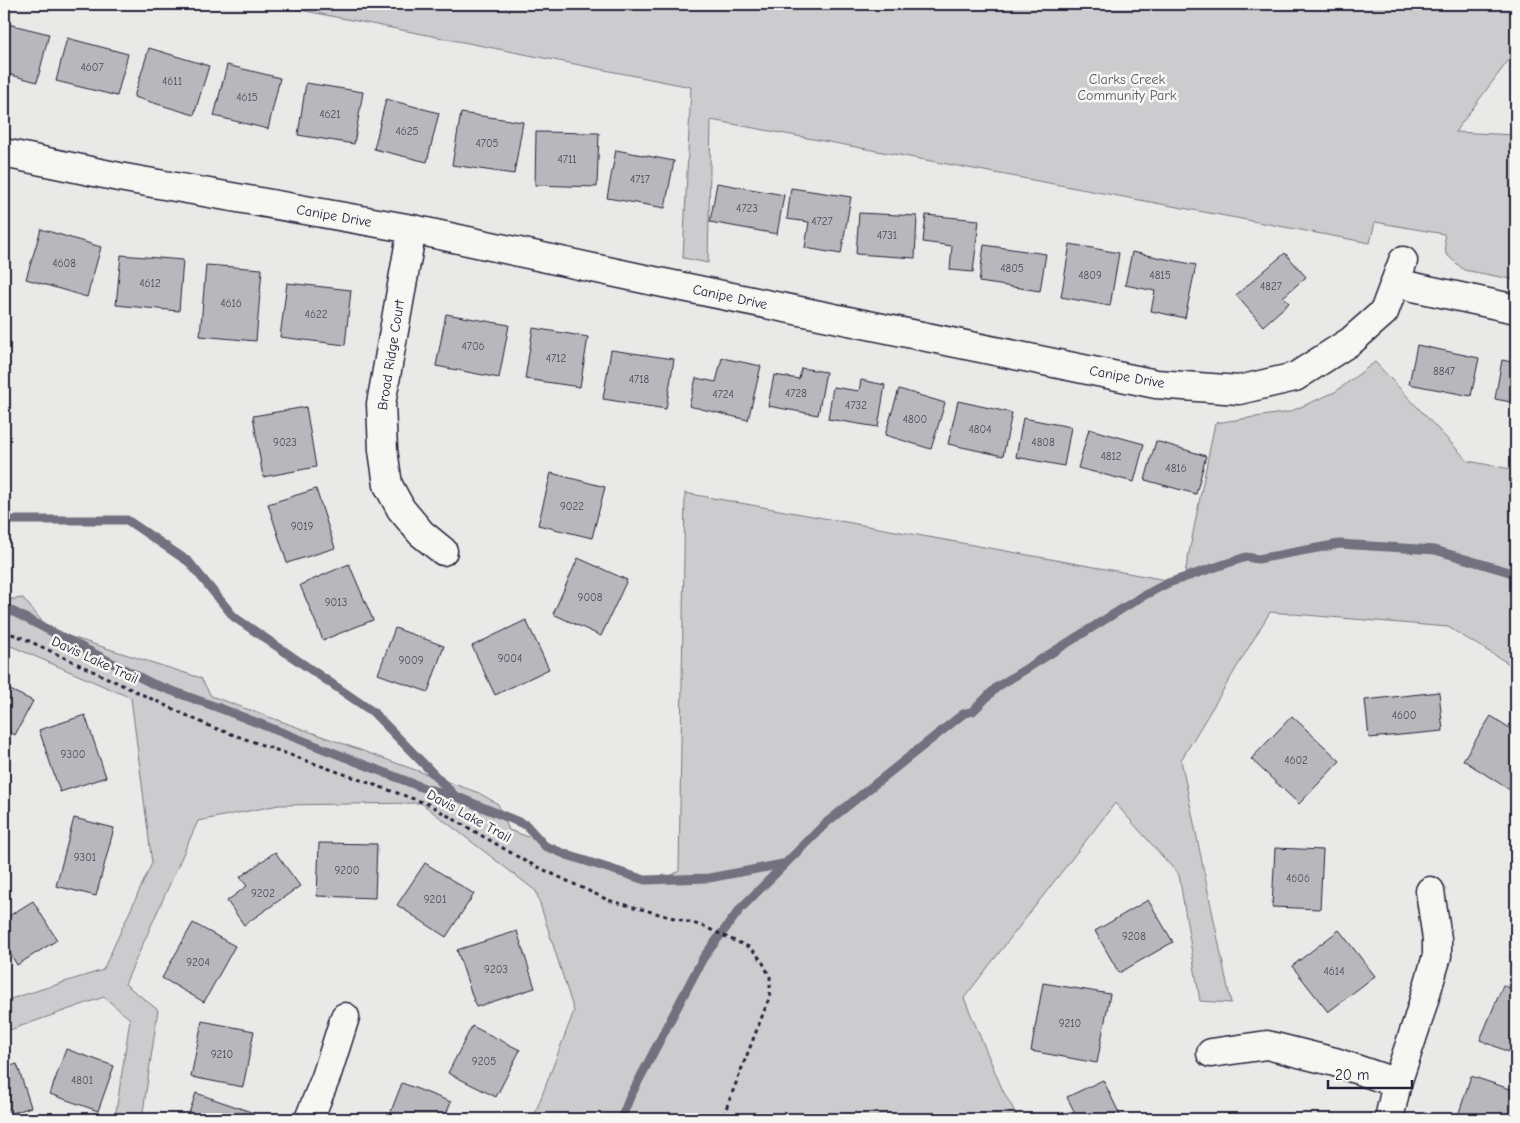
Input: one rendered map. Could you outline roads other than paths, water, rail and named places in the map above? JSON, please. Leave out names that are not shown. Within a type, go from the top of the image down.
[{"type":"street","name":"Canipe Drive","points":[[4,153],[128,179],[412,229],[649,280],[1156,384],[1239,390],[1295,377],[1351,341],[1384,312],[1399,272],[1516,309]]},
{"type":"street","name":"Broad Ridge Court","points":[[412,229],[381,404],[383,450],[388,485],[401,509],[421,533],[443,551]]},
{"type":"street","points":[[1389,1119],[1397,1083],[1437,956],[1437,939],[1430,891]]},
{"type":"street","points":[[310,1119],[346,1017]]},
{"type":"street","points":[[1211,1053],[1267,1045],[1281,1047],[1335,1062],[1397,1083]]},
{"type":"waterway","points":[[4,520],[127,520],[189,562],[234,617],[373,712],[455,796]]},
{"type":"waterway","points":[[621,1119],[630,1097],[703,958],[741,908],[826,823],[963,714],[973,711],[997,687],[1141,597],[1168,583],[1246,557],[1258,559],[1339,544],[1435,550],[1516,574]]},
{"type":"waterway","points":[[4,607],[153,684],[424,788],[455,796],[526,825],[545,846],[570,856],[645,880],[709,878],[783,864]]},
{"type":"park label","name":"Clarks Creek Community Park","points":[[1127,88]]}]
